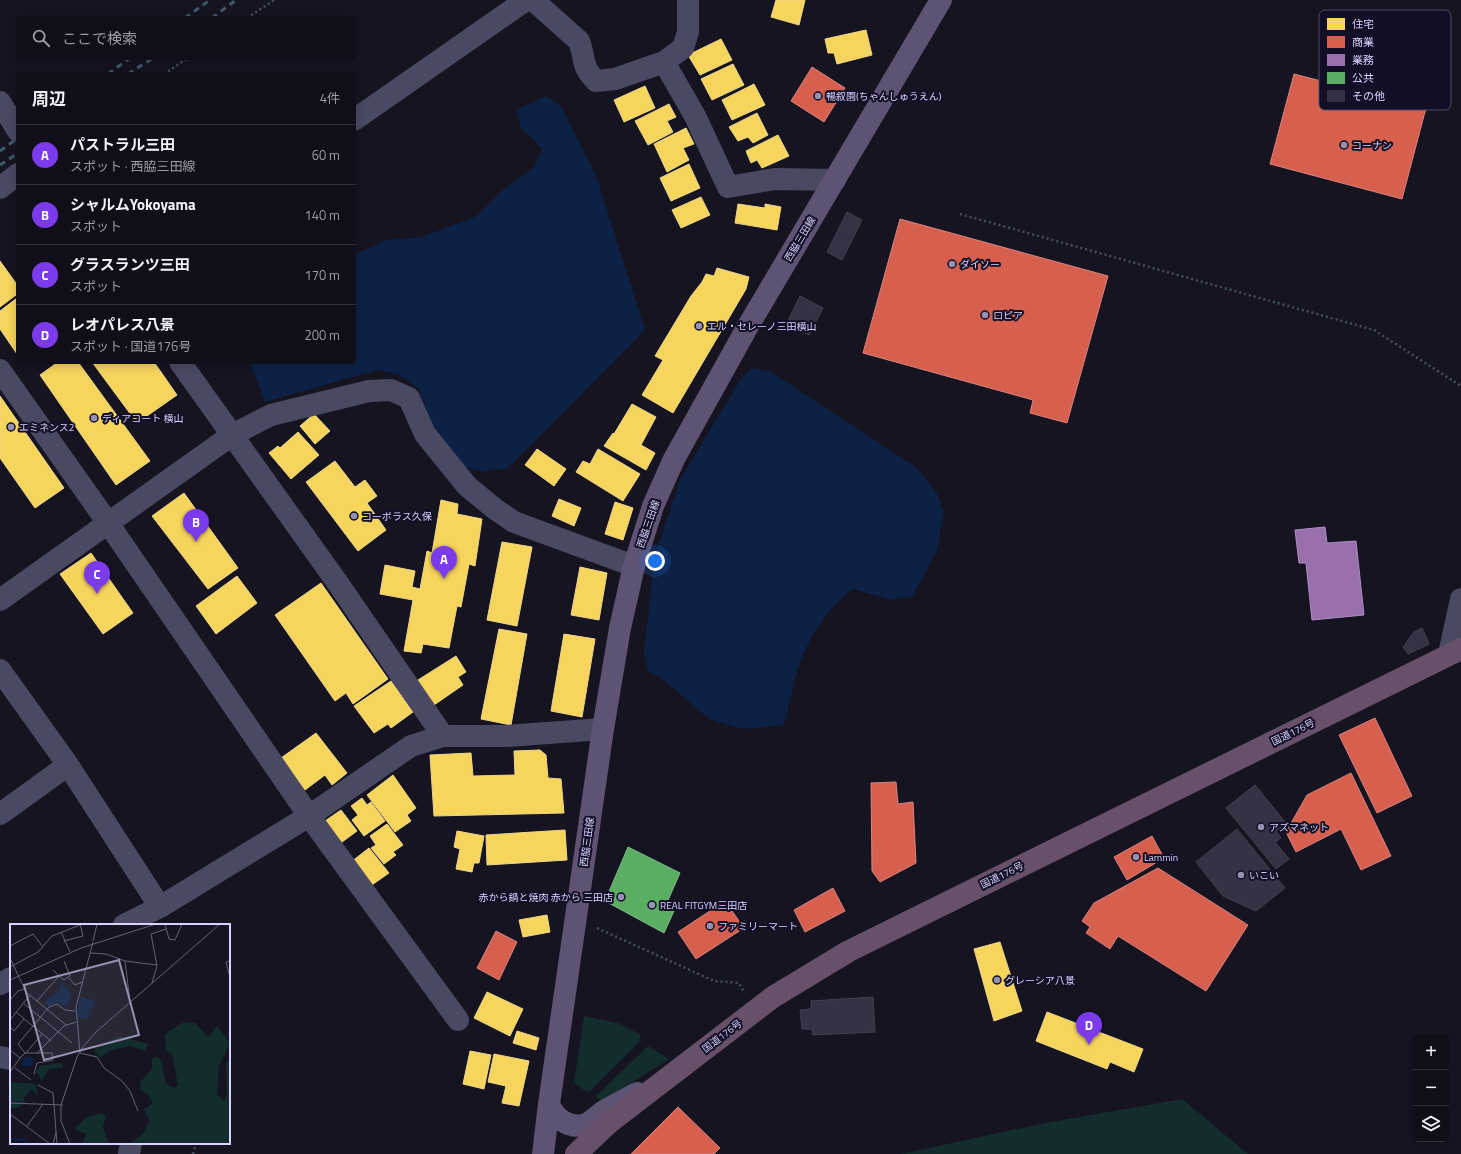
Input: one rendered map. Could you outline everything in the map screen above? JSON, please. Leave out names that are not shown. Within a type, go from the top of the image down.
[{"type":"highway","name":"国道176号","points":[[576,1154],[610,1122],[773,997],[849,951],[1455,651]]},
{"type":"main road","name":"西脇三田線","points":[[543,1154],[603,729],[620,628],[634,566],[653,506],[674,460],[748,326],[941,0]]},
{"type":"main road","points":[[548,1110],[558,1118],[576,1126],[586,1124],[601,1113],[678,1070]]},
{"type":"main road","name":"西脇三田線","points":[[530,1154],[540,1136],[548,1110]]},
{"type":"street","points":[[356,119],[526,0]]},
{"type":"street","points":[[533,0],[579,41],[584,64],[589,74],[596,81],[615,79],[664,62],[683,48],[688,32],[688,0]]},
{"type":"street","points":[[664,62],[696,116],[728,187],[775,179],[835,180]]},
{"type":"street","points":[[0,102],[16,128]]},
{"type":"street","points":[[0,188],[16,176]]},
{"type":"street","points":[[181,364],[337,582],[443,736]]},
{"type":"street","points":[[0,370],[108,523],[309,816],[458,1020]]},
{"type":"street","points":[[0,600],[232,435],[271,415],[369,391],[391,390],[409,398],[425,434],[467,486],[495,509],[514,522],[634,566]]},
{"type":"street","points":[[1455,651],[1461,599]]},
{"type":"street","points":[[0,670],[68,765],[160,907]]},
{"type":"street","points":[[126,924],[160,907],[309,816],[412,746],[443,736],[506,736],[603,729]]},
{"type":"street","points":[[0,814],[68,765]]},
{"type":"street","points":[[0,984],[10,979]]},
{"type":"street","points":[[0,1057],[10,1059]]},
{"type":"street","points":[[129,1154],[130,1144]]},
{"type":"path","points":[[250,16],[274,0]]},
{"type":"path","points":[[167,72],[185,60]]},
{"type":"path","points":[[960,214],[1374,330],[1461,386]]},
{"type":"path","points":[[596,928],[714,981],[739,983],[747,998]]},
{"type":"path","points":[[194,1154],[196,1144]]},
{"type":"green space","points":[[584,1016],[618,1023],[641,1035],[639,1042],[588,1093],[574,1083]]},
{"type":"green space","points":[[648,1046],[669,1059],[602,1102],[596,1096]]},
{"type":"green space","points":[[1182,1099],[1248,1154],[901,1154],[1040,1124]]},
{"type":"water","points":[[546,96],[561,106],[596,175],[645,330],[508,468],[482,471],[458,465],[435,434],[419,389],[399,375],[378,370],[265,402],[251,364],[356,364],[356,254],[387,240],[422,237],[477,216],[505,188],[534,168],[542,148],[521,128],[516,110]]},
{"type":"water","points":[[752,368],[771,372],[917,468],[937,493],[944,514],[937,550],[912,597],[889,599],[853,589],[844,596],[828,613],[814,633],[803,654],[784,725],[743,729],[709,719],[660,677],[648,671],[644,654],[655,555],[680,480],[741,379]]},
{"type":"building: 住宅","points":[[776,0],[805,0],[799,25],[771,17]]},
{"type":"building: 住宅","points":[[866,30],[872,55],[837,64],[834,53],[828,53],[825,39]]},
{"type":"building: 住宅","points":[[721,39],[732,60],[700,75],[688,55]]},
{"type":"building: 住宅","points":[[733,64],[744,85],[712,100],[701,79]]},
{"type":"building: 住宅","points":[[754,84],[765,105],[732,120],[722,100]]},
{"type":"building: 住宅","points":[[645,86],[655,108],[624,122],[614,100]]},
{"type":"building: 住宅","points":[[669,104],[676,117],[667,121],[673,132],[648,145],[635,121]]},
{"type":"building: 住宅","points":[[757,113],[768,135],[753,143],[748,137],[738,141],[729,127]]},
{"type":"building: 住宅","points":[[686,128],[694,144],[683,148],[689,160],[667,172],[654,144]]},
{"type":"building: 住宅","points":[[778,135],[789,156],[762,168],[757,160],[751,163],[746,151]]},
{"type":"building: 住宅","points":[[689,164],[700,188],[671,201],[660,178]]},
{"type":"building: 住宅","points":[[701,197],[710,215],[681,228],[672,210]]},
{"type":"building: 住宅","points":[[738,204],[765,208],[765,204],[781,207],[777,230],[735,223]]},
{"type":"building: 住宅","points":[[0,261],[16,283],[16,295],[0,307]]},
{"type":"building: 住宅","name":"エル・セレーノ三田横山","points":[[717,268],[749,277],[746,289],[673,413],[642,395],[663,360],[655,356],[706,274],[714,276]]},
{"type":"building: 住宅","points":[[16,299],[16,353],[0,329],[0,311]]},
{"type":"building: 住宅","name":"ディアコート 横山","points":[[55,364],[79,364],[150,461],[116,485],[40,375]]},
{"type":"building: 住宅","points":[[93,364],[155,364],[177,395],[137,423]]},
{"type":"building: 住宅","name":"エミネンス2","points":[[0,396],[64,488],[35,508],[0,458]]},
{"type":"building: 住宅","points":[[632,404],[656,417],[641,445],[655,453],[646,470],[604,446],[613,433],[614,434]]},
{"type":"building: 住宅","points":[[314,414],[330,431],[315,444],[300,426]]},
{"type":"building: 住宅","points":[[298,432],[319,455],[291,479],[269,453],[278,446],[280,448]]},
{"type":"building: 住宅","points":[[537,449],[566,469],[554,486],[525,465]]},
{"type":"building: 住宅","points":[[598,449],[640,474],[623,501],[576,472],[583,461],[590,464]]},
{"type":"building: 住宅","name":"コーポラス久保","points":[[335,461],[355,487],[365,480],[377,496],[367,503],[386,530],[358,551],[306,482]]},
{"type":"building: 住宅","points":[[184,493],[238,568],[208,589],[152,516]]},
{"type":"building: 住宅","points":[[559,499],[581,508],[574,526],[552,516]]},
{"type":"building: 住宅","points":[[441,500],[458,504],[457,514],[482,519],[475,566],[469,564],[461,607],[457,606],[449,648],[423,644],[421,653],[404,651],[413,600],[380,594],[385,565],[415,571],[412,587],[420,589],[427,551],[432,553]]},
{"type":"building: 住宅","points":[[615,502],[633,508],[623,540],[605,534]]},
{"type":"building: 住宅","points":[[502,542],[532,547],[517,626],[487,620]]},
{"type":"building: 住宅","points":[[91,553],[133,613],[103,634],[60,574]]},
{"type":"building: 住宅","points":[[580,567],[607,573],[599,620],[571,615]]},
{"type":"building: 住宅","points":[[237,576],[257,603],[216,634],[196,606]]},
{"type":"building: 住宅","points":[[321,583],[388,679],[353,704],[346,693],[335,701],[275,615]]},
{"type":"building: 住宅","points":[[499,629],[527,634],[511,725],[481,719]]},
{"type":"building: 住宅","points":[[564,634],[595,639],[582,717],[551,711]]},
{"type":"building: 住宅","points":[[456,656],[466,672],[458,677],[463,685],[434,705],[418,680]]},
{"type":"building: 住宅","points":[[391,681],[413,712],[391,728],[388,724],[374,733],[354,706]]},
{"type":"building: 住宅","points":[[316,733],[347,773],[332,785],[325,775],[305,790],[281,758]]},
{"type":"building: 住宅","points":[[540,750],[546,755],[548,778],[561,779],[564,813],[434,816],[430,755],[471,753],[473,776],[515,775],[514,751]]},
{"type":"building: 住宅","points":[[393,775],[416,808],[407,815],[411,821],[395,832],[367,795]]},
{"type":"building: 住宅","points":[[362,798],[367,805],[371,802],[385,821],[364,836],[352,820],[358,815],[351,806]]},
{"type":"building: 住宅","points":[[341,810],[357,831],[338,845],[322,823]]},
{"type":"building: 住宅","points":[[387,824],[403,845],[393,852],[396,855],[384,864],[371,848],[376,845],[370,836]]},
{"type":"building: 住宅","points":[[565,830],[567,860],[487,865],[486,835]]},
{"type":"building: 住宅","points":[[457,831],[484,836],[479,863],[474,863],[472,872],[456,869],[460,849],[454,847]]},
{"type":"building: 住宅","points":[[369,848],[389,873],[369,887],[351,862]]},
{"type":"building: 住宅","points":[[547,915],[550,932],[523,937],[519,920]]},
{"type":"building: 住宅","name":"グレーシア八景","points":[[1000,942],[1022,1011],[994,1021],[974,949]]},
{"type":"building: 住宅","points":[[487,992],[523,1009],[510,1036],[474,1018]]},
{"type":"building: 住宅","points":[[1047,1012],[1143,1049],[1134,1072],[1110,1062],[1107,1069],[1036,1041]]},
{"type":"building: 住宅","points":[[517,1031],[539,1038],[536,1050],[513,1043]]},
{"type":"building: 住宅","points":[[470,1051],[491,1055],[484,1089],[463,1084]]},
{"type":"building: 住宅","points":[[494,1054],[529,1061],[519,1106],[502,1103],[506,1086],[488,1082]]},
{"type":"building: 商業","points":[[812,67],[845,88],[824,122],[791,101]]},
{"type":"building: 商業","points":[[1294,74],[1319,80],[1319,110],[1425,110],[1402,199],[1270,164]]},
{"type":"building: 商業","name":"ロピア","points":[[900,219],[1108,276],[1067,423],[1030,413],[1033,400],[863,353]]},
{"type":"building: 商業","points":[[1375,718],[1412,796],[1377,813],[1339,735]]},
{"type":"building: 商業","points":[[1351,773],[1391,856],[1361,870],[1341,829],[1296,852],[1286,832],[1307,795]]},
{"type":"building: 商業","points":[[896,782],[898,804],[913,802],[916,863],[880,882],[872,871],[871,783]]},
{"type":"building: 商業","points":[[1152,836],[1164,858],[1127,880],[1114,857]]},
{"type":"building: 商業","points":[[1158,868],[1248,925],[1206,991],[1118,936],[1110,949],[1086,933],[1090,927],[1082,921],[1094,903]]},
{"type":"building: 商業","points":[[833,888],[845,911],[805,932],[794,910]]},
{"type":"building: 商業","points":[[725,901],[744,928],[696,959],[678,932]]},
{"type":"building: 商業","points":[[496,931],[517,942],[499,980],[477,968]]},
{"type":"building: 商業","points":[[678,1107],[720,1148],[714,1154],[631,1154]]},
{"type":"building: 業務","points":[[1325,527],[1327,543],[1356,541],[1364,615],[1312,620],[1306,563],[1299,563],[1295,530]]},
{"type":"building: 公共","points":[[628,847],[680,873],[665,907],[674,911],[664,933],[605,901]]},
{"type":"building: その他","points":[[847,212],[862,220],[842,260],[827,252]]},
{"type":"building: その他","points":[[800,296],[823,308],[809,335],[787,323]]},
{"type":"building: その他","points":[[1422,628],[1429,644],[1408,654],[1403,647],[1414,632]]},
{"type":"building: その他","name":"アズマネット","points":[[1255,785],[1286,823],[1276,831],[1281,838],[1275,842],[1289,859],[1276,869],[1226,808]]},
{"type":"building: その他","name":"いこい","points":[[1237,829],[1285,888],[1256,911],[1223,896],[1196,862]]},
{"type":"building: その他","points":[[873,997],[875,1032],[813,1035],[812,1029],[802,1029],[800,1010],[811,1009],[811,1001]]},
{"type":"railway","points":[[188,16],[210,0]]},
{"type":"railway","points":[[215,16],[236,0]]},
{"type":"railway","points":[[111,72],[127,60]]},
{"type":"railway","points":[[131,72],[150,60]]},
{"type":"railway","points":[[0,151],[16,139]]},
{"type":"railway","points":[[0,165],[16,154]]},
{"type":"place","name":"暢叙園(ちゃんしゅうえん)","points":[[818,96]]},
{"type":"place","name":"コーナン","points":[[1344,145]]},
{"type":"place","name":"ダイソー","points":[[952,264]]},
{"type":"place","name":"ロピア","points":[[985,315]]},
{"type":"place","name":"エル・セレーノ三田横山","points":[[699,326]]},
{"type":"place","name":"ディアコート 横山","points":[[94,418]]},
{"type":"place","name":"エミネンス2","points":[[11,427]]},
{"type":"place","name":"コーポラス久保","points":[[354,516]]},
{"type":"place","name":"シャルムYokoyama","points":[[196,542]]},
{"type":"place","name":"パストラル三田","points":[[444,579]]},
{"type":"place","name":"グラスランツ三田","points":[[97,594]]},
{"type":"place","name":"アズマネット","points":[[1261,827]]},
{"type":"place","name":"Lammin","points":[[1136,857]]},
{"type":"place","name":"いこい","points":[[1241,875]]},
{"type":"place","name":"赤から鍋と焼肉 赤から 三田店","points":[[621,897]]},
{"type":"place","name":"REAL FITGYM三田店","points":[[652,905]]},
{"type":"place","name":"ファミリーマート","points":[[710,926]]},
{"type":"place","name":"グレーシア八景","points":[[997,980]]},
{"type":"place","name":"レオパレス八景","points":[[1089,1045]]}]
